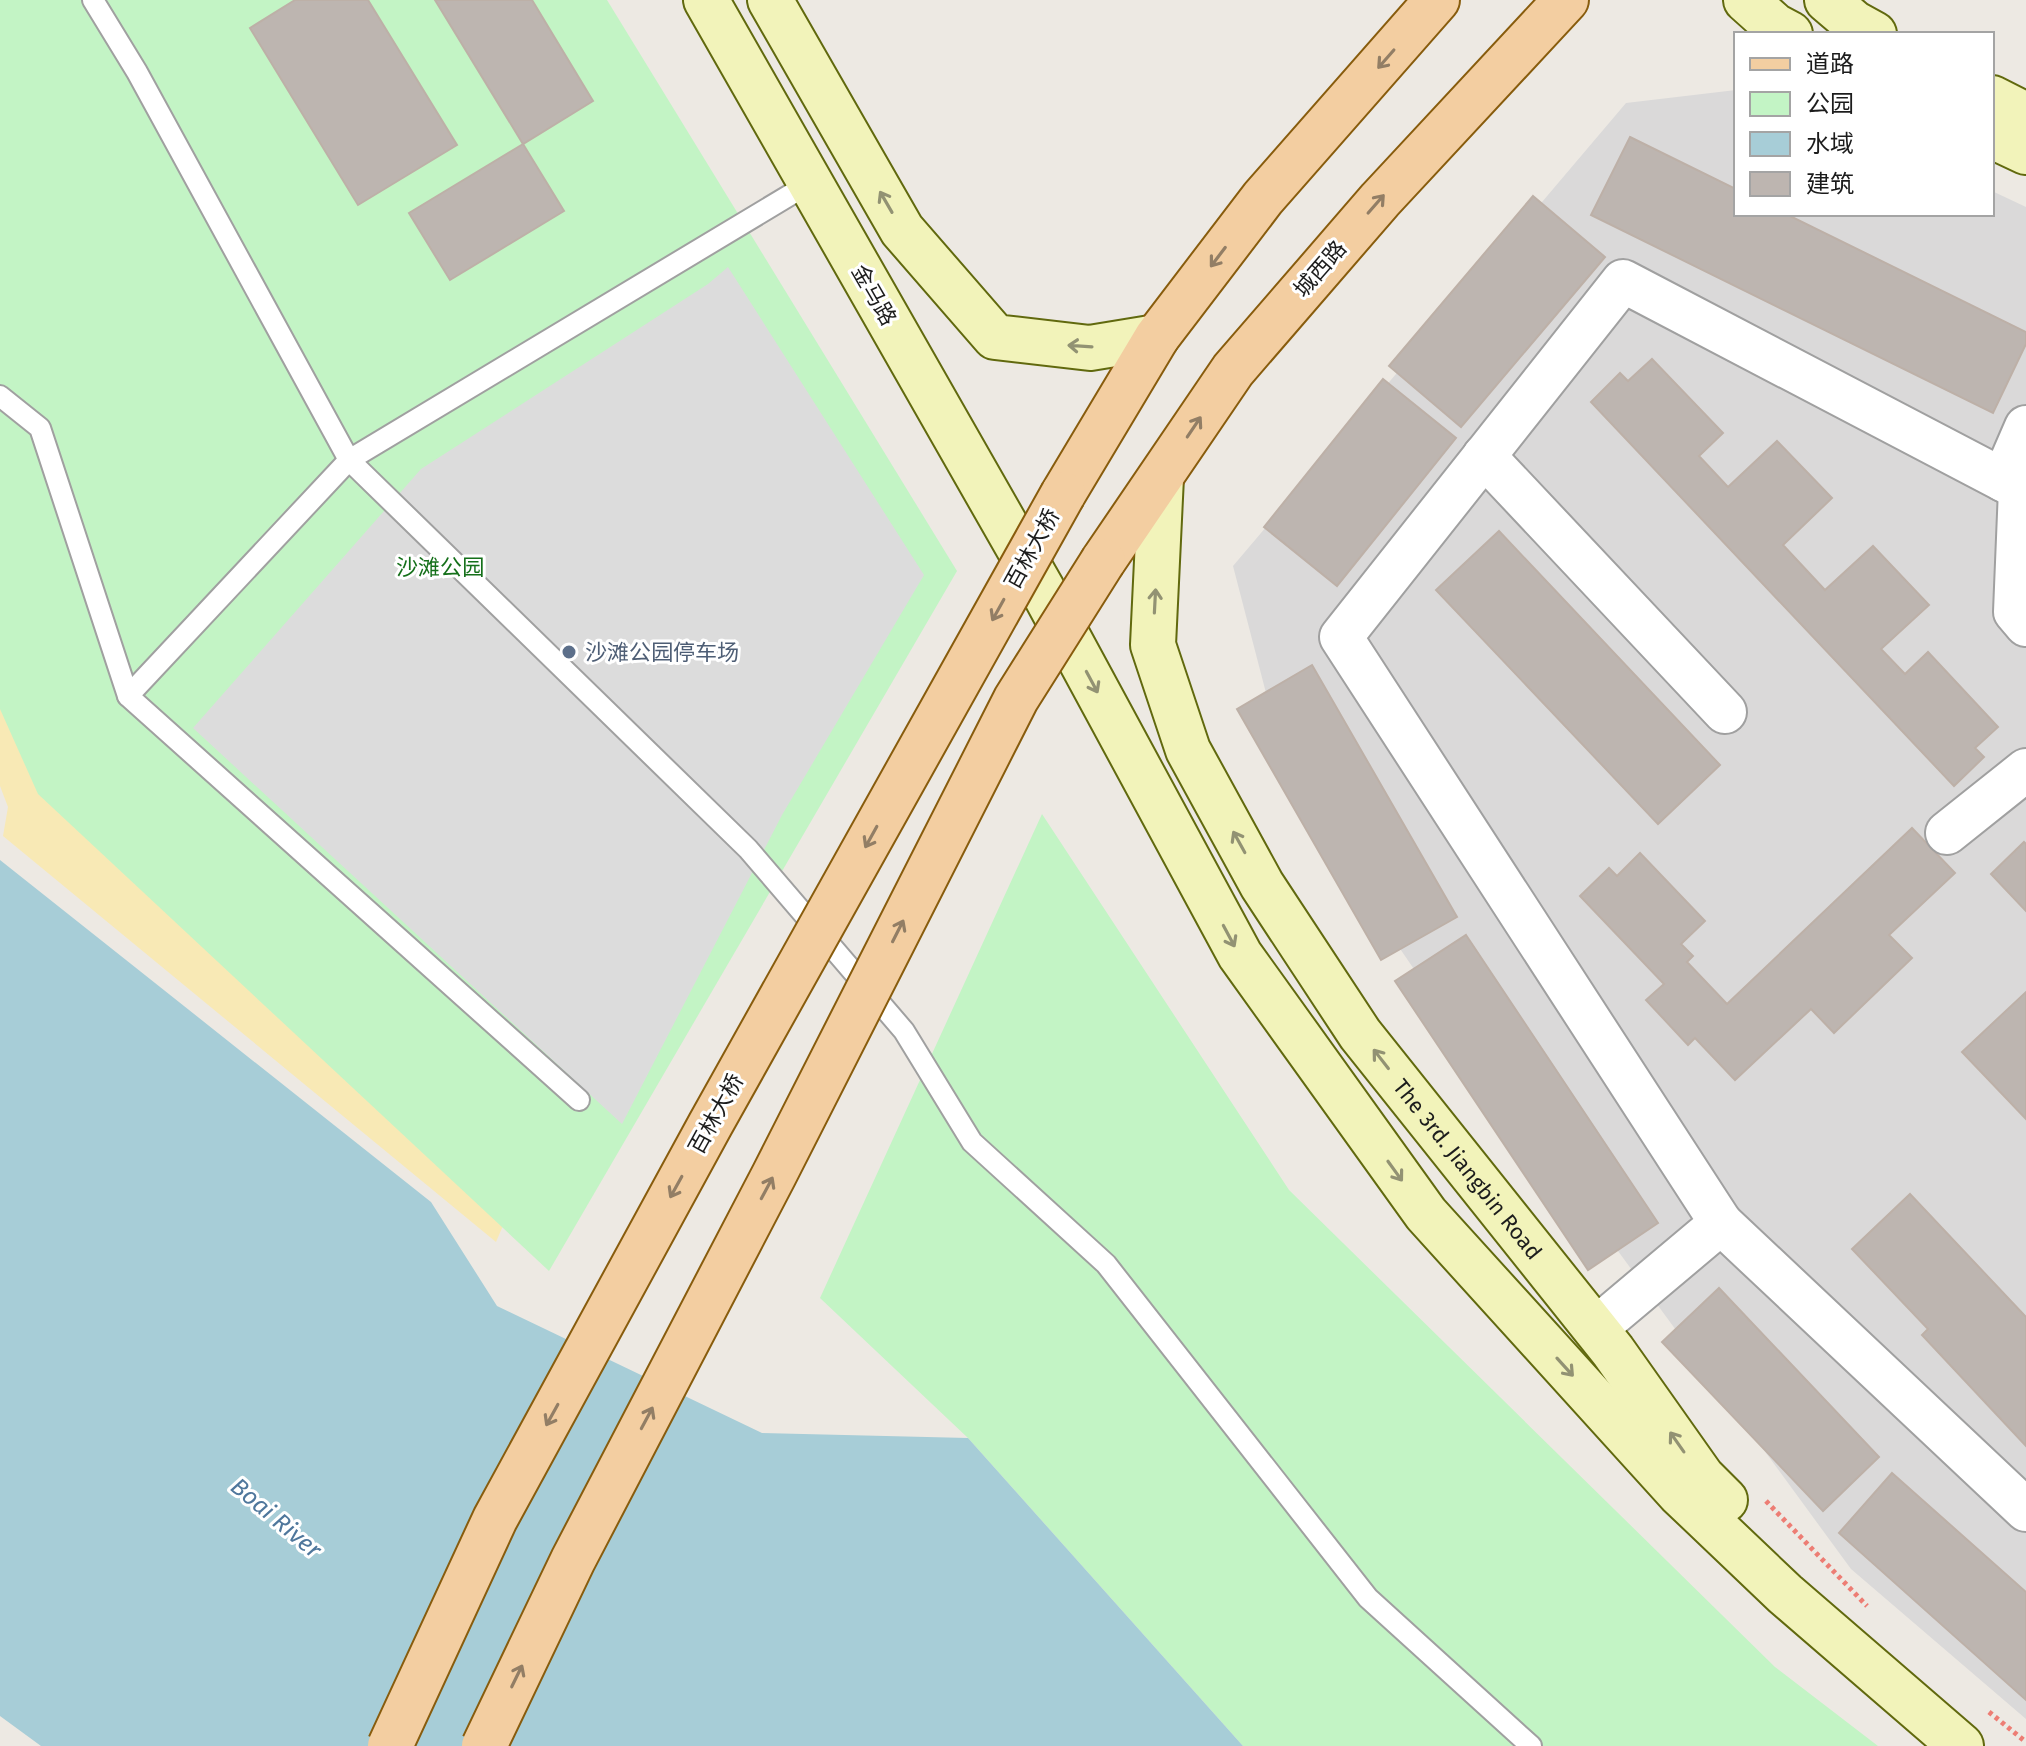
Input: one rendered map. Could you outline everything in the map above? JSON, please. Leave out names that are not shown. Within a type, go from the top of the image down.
[{"type":"main road","name":"金马路","points":[[706,0],[1042,589],[1240,955],[1426,1214],[1679,1493],[1785,1594],[1961,1746]]},
{"type":"main road","points":[[770,0],[902,230],[995,337],[1090,348],[1157,337]]},
{"type":"main road","name":"百林大桥","points":[[390,1746],[495,1519],[717,1111],[1063,494],[1157,337],[1263,198],[1437,0]]},
{"type":"main road","name":"城西路","points":[[484,1746],[580,1546],[774,1175],[1016,699],[1103,561],[1233,370],[1380,200],[1566,0]]},
{"type":"main road","points":[[1746,0],[1786,32]]},
{"type":"main road","points":[[1827,0],[1854,23],[1870,32]]},
{"type":"main road","points":[[1994,99],[2026,115]]},
{"type":"main road","points":[[1994,137],[2026,152]]},
{"type":"main road","name":"The 3rd. Jiangbin Road","points":[[1161,477],[1153,645],[1188,750],[1262,885],[1360,1034],[1595,1329],[1702,1477],[1805,1578],[1996,1746]]},
{"type":"street","points":[[2017,487],[1623,281],[1341,637],[1721,1223],[2026,1510]]},
{"type":"street","points":[[2026,427],[2017,487],[2015,612],[2026,625]]},
{"type":"street","points":[[1484,456],[1725,712]]},
{"type":"street","points":[[1947,833],[2026,770]]},
{"type":"street","points":[[1595,1329],[1721,1223]]},
{"type":"lane","points":[[93,0],[137,72],[349,460],[748,849],[904,1031],[972,1142],[1106,1264],[1368,1598],[1531,1746]]},
{"type":"lane","points":[[128,696],[349,460],[810,183]]},
{"type":"lane","points":[[0,396],[40,428],[128,696],[579,1100]]},
{"type":"path","points":[[1758,1493],[1877,1617]]},
{"type":"path","points":[[1980,1704],[2026,1742]]},
{"type":"shaded area","points":[[1734,90],[1734,216],[1994,216],[1994,192],[2026,207],[2026,1719],[1851,1569],[1448,1019],[1291,789],[1233,566],[1626,103]]},
{"type":"shaded area","name":"沙滩公园停车场","points":[[728,267],[924,575],[782,815],[622,1124],[193,728],[421,469],[708,284]]},
{"type":"sand","points":[[0,414],[552,1111],[496,1242],[3,836],[8,807],[0,786]]},
{"type":"green space","name":"沙滩公园","points":[[0,0],[607,0],[957,571],[549,1271],[38,794],[0,709]]},
{"type":"green space","points":[[1042,814],[1289,1190],[1775,1667],[1878,1746],[1243,1746],[968,1438],[820,1298]]},
{"type":"water","name":"Boai River","points":[[0,860],[431,1202],[497,1306],[762,1433],[968,1438],[1243,1746],[41,1746],[0,1716]]},
{"type":"building","points":[[295,0],[368,0],[457,145],[358,205],[250,28]]},
{"type":"building","points":[[435,0],[532,0],[593,101],[523,144]]},
{"type":"building","points":[[1630,137],[1734,188],[1734,216],[1790,216],[2026,332],[2026,344],[1993,413],[1591,215]]},
{"type":"building","points":[[523,144],[564,211],[450,280],[409,213]]},
{"type":"building","points":[[1533,196],[1605,257],[1461,427],[1389,366]]},
{"type":"building","points":[[1652,359],[1723,433],[1699,456],[1728,487],[1777,441],[1832,498],[1783,545],[1825,590],[1873,546],[1929,605],[1881,649],[1905,674],[1928,652],[1998,727],[1975,748],[1984,757],[1954,786],[1591,402],[1620,373],[1628,381]]},
{"type":"building","points":[[1383,379],[1456,438],[1337,586],[1264,527]]},
{"type":"building","points":[[1499,531],[1720,765],[1658,824],[1436,590]]},
{"type":"building","points":[[1312,665],[1457,917],[1381,960],[1237,709]]},
{"type":"building","points":[[1912,828],[1955,873],[1889,935],[1912,958],[1834,1033],[1811,1009],[1735,1080],[1695,1038],[1688,1045],[1646,1000],[1664,984],[1580,896],[1609,868],[1617,876],[1640,853],[1705,921],[1681,944],[1693,956],[1687,962],[1727,1004]]},
{"type":"building","points":[[2024,842],[2026,844],[2026,911],[1991,874]]},
{"type":"building","points":[[1466,935],[1658,1223],[1588,1270],[1395,981]]},
{"type":"building","points":[[2026,992],[2026,1119],[1962,1052]]},
{"type":"building","points":[[1910,1194],[2026,1317],[2026,1446],[1922,1335],[1928,1329],[1852,1249]]},
{"type":"building","points":[[1719,1288],[1879,1457],[1823,1511],[1662,1342]]},
{"type":"building","points":[[1892,1473],[2026,1592],[2026,1700],[1839,1533]]},
{"type":"place","name":"沙滩公园停车场","points":[[569,652]]}]
